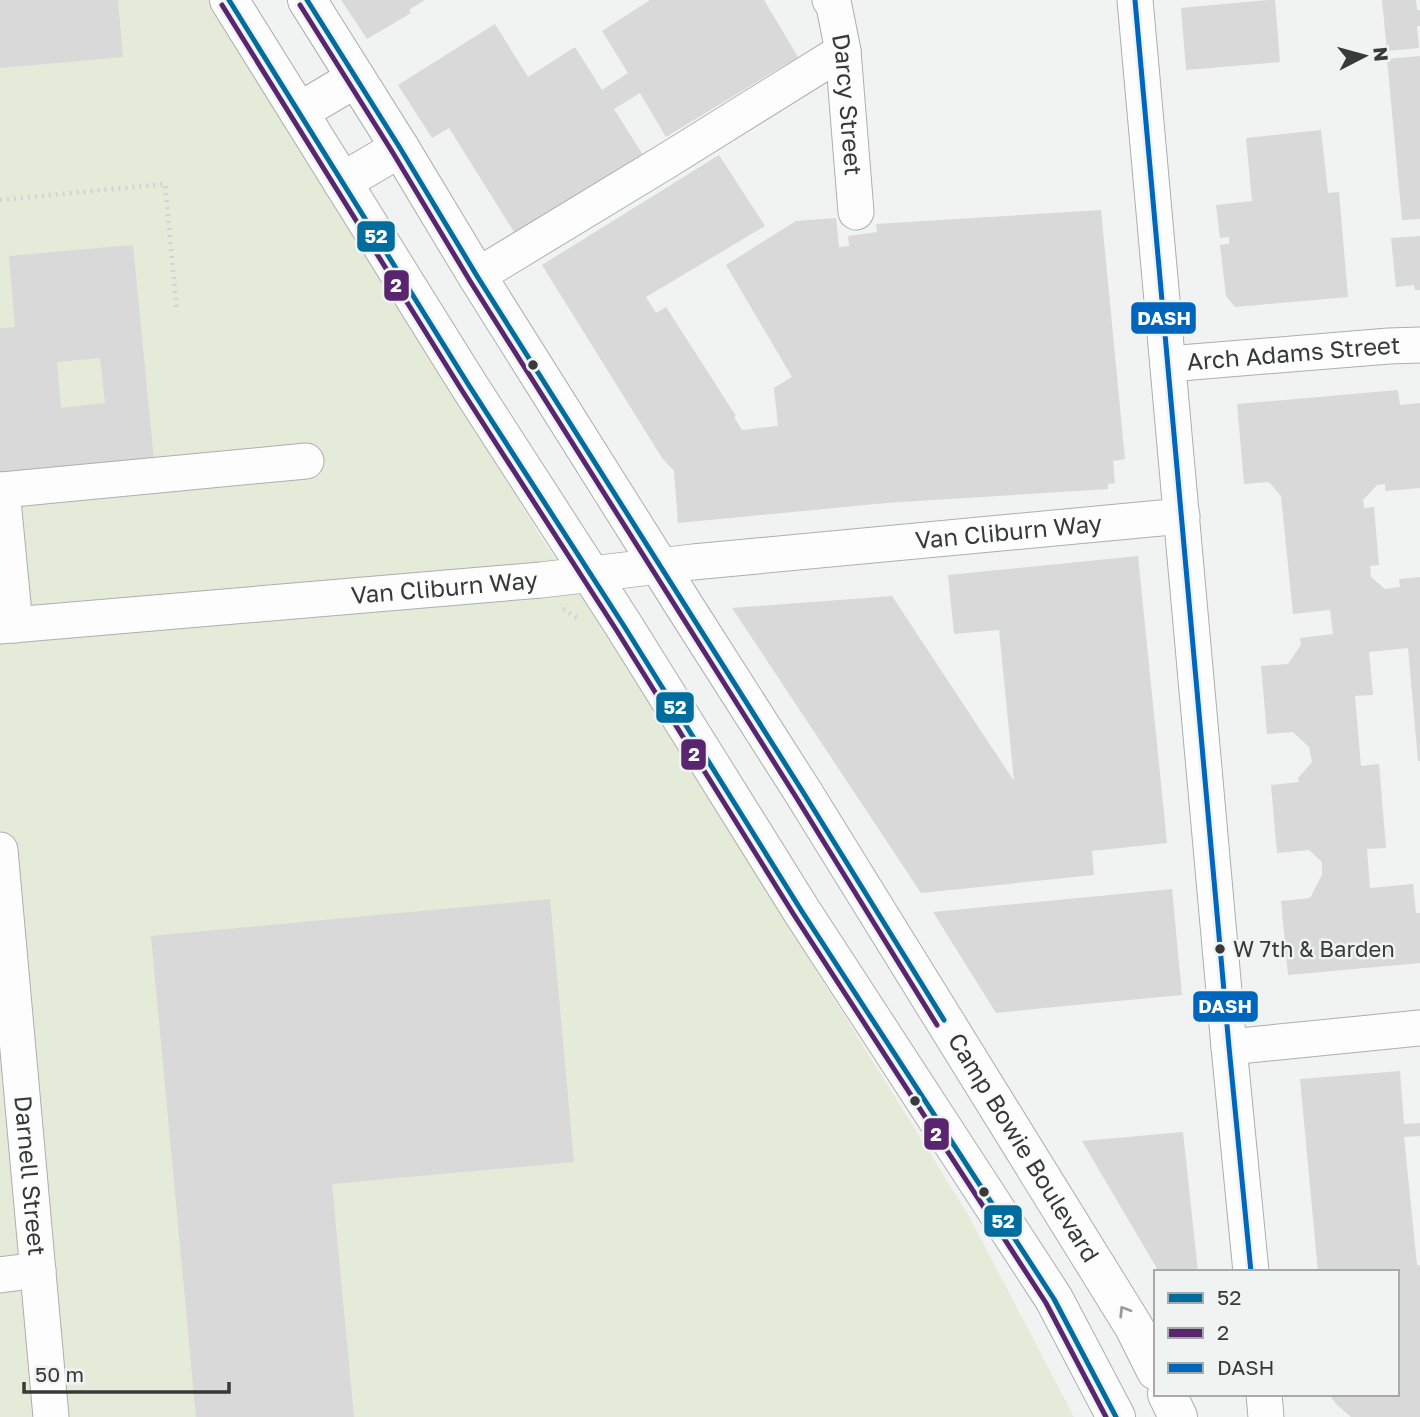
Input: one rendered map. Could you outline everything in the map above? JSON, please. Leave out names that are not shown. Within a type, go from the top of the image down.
[{"type":"main road","points":[[229,0],[801,910],[1054,1299],[1112,1413]]},
{"type":"main road","name":"Camp Bowie Boulevard","points":[[307,0],[477,276],[803,792],[1134,1327],[1154,1367]]},
{"type":"main road","points":[[299,112],[356,78]]},
{"type":"main road","points":[[342,182],[400,148]]},
{"type":"main road","points":[[930,1110],[979,1077]]},
{"type":"main road","points":[[1168,1396],[1178,1417]]},
{"type":"street","name":"Darcy Street","points":[[830,0],[834,6],[843,51],[856,212]]},
{"type":"street","points":[[1135,0],[1251,1270]]},
{"type":"street","points":[[477,276],[843,51]]},
{"type":"street","name":"Arch Adams Street","points":[[1168,364],[1420,345]]},
{"type":"street","points":[[7,625],[1,490],[306,461]]},
{"type":"street","name":"Van Cliburn Way","points":[[7,625],[541,580],[659,566],[1182,516]]},
{"type":"street","name":"Darnell Street","points":[[0,850],[51,1417]]},
{"type":"street","points":[[1229,1046],[1420,1028]]},
{"type":"street","points":[[0,1275],[38,1270]]},
{"type":"street","points":[[1264,1396],[1266,1417]]},
{"type":"path","points":[[0,200],[165,184],[177,312]]},
{"type":"green space","points":[[0,0],[208,0],[252,65],[547,547],[597,618],[969,1216],[1074,1417],[0,1417]]},
{"type":"building","points":[[0,0],[118,0],[123,57],[0,68]]},
{"type":"building","points":[[341,0],[425,0],[409,10],[411,13],[367,39]]},
{"type":"building","points":[[650,0],[764,0],[798,57],[666,137],[640,93],[614,109],[643,155],[516,235],[449,128],[432,138],[398,85],[495,24],[528,77],[575,47],[602,90],[628,73],[602,31]]},
{"type":"building","points":[[1275,0],[1280,62],[1186,70],[1181,8]]},
{"type":"building","points":[[1382,0],[1416,0],[1417,10],[1420,10],[1420,26],[1417,26],[1419,48],[1387,51]]},
{"type":"building","points":[[1420,56],[1420,219],[1402,220],[1387,59]]},
{"type":"building","points":[[1321,130],[1328,193],[1339,192],[1348,297],[1235,307],[1226,296],[1220,245],[1229,244],[1229,237],[1220,238],[1216,205],[1252,201],[1246,138]]},
{"type":"building","points":[[719,155],[765,226],[646,297],[656,313],[666,307],[736,416],[734,417],[742,430],[778,426],[774,388],[792,377],[726,265],[796,221],[836,218],[839,247],[849,246],[848,236],[877,232],[876,224],[1101,210],[1125,459],[1113,461],[1115,483],[1108,484],[1108,489],[886,503],[678,523],[674,471],[662,458],[542,265]]},
{"type":"building","points":[[1420,236],[1420,290],[1415,290],[1414,285],[1396,287],[1391,238]]},
{"type":"building","points":[[133,245],[154,460],[0,474],[0,328],[15,327],[9,256]],"holes":[[[100,358],[105,403],[61,408],[57,362]]]},
{"type":"building","points":[[1398,390],[1400,405],[1420,403],[1420,488],[1385,491],[1385,484],[1377,485],[1363,500],[1364,508],[1374,507],[1379,565],[1370,566],[1371,577],[1385,589],[1400,587],[1399,579],[1420,577],[1420,761],[1408,648],[1369,652],[1373,695],[1355,696],[1361,766],[1379,764],[1386,848],[1367,849],[1370,888],[1413,884],[1416,913],[1420,913],[1420,963],[1288,975],[1281,901],[1310,898],[1322,875],[1322,862],[1309,850],[1277,853],[1271,785],[1299,782],[1298,778],[1312,762],[1309,747],[1293,732],[1267,734],[1261,666],[1288,664],[1301,645],[1300,638],[1333,634],[1330,610],[1293,614],[1281,496],[1269,482],[1244,484],[1237,404]]},
{"type":"building","points":[[1138,556],[1167,843],[1092,851],[1094,875],[921,893],[732,608],[892,596],[1014,781],[999,630],[954,634],[948,575]]},
{"type":"building","points":[[1172,889],[1182,995],[996,1013],[933,912]]},
{"type":"building","points":[[550,899],[574,1162],[332,1184],[354,1417],[196,1417],[151,936]]},
{"type":"building","points":[[1400,1071],[1404,1124],[1420,1123],[1420,1136],[1404,1137],[1417,1265],[1420,1265],[1420,1417],[1351,1417],[1330,1396],[1399,1396],[1399,1270],[1318,1270],[1300,1079]]},
{"type":"building","points":[[1183,1132],[1198,1270],[1158,1270],[1082,1141]]},
{"type":"transit line","name":"52","points":[[229,0],[801,910],[1054,1299],[1116,1417]]},
{"type":"transit line","name":"52","points":[[307,0],[944,1020]]},
{"type":"transit line","name":"DASH","points":[[1135,0],[1251,1270]]},
{"type":"transit line","name":"2","points":[[222,5],[794,915],[1046,1303],[1106,1417]]},
{"type":"transit line","name":"2","points":[[300,5],[937,1025]]},
{"type":"place","name":"W 7th & Barden","points":[[1220,949]]}]
